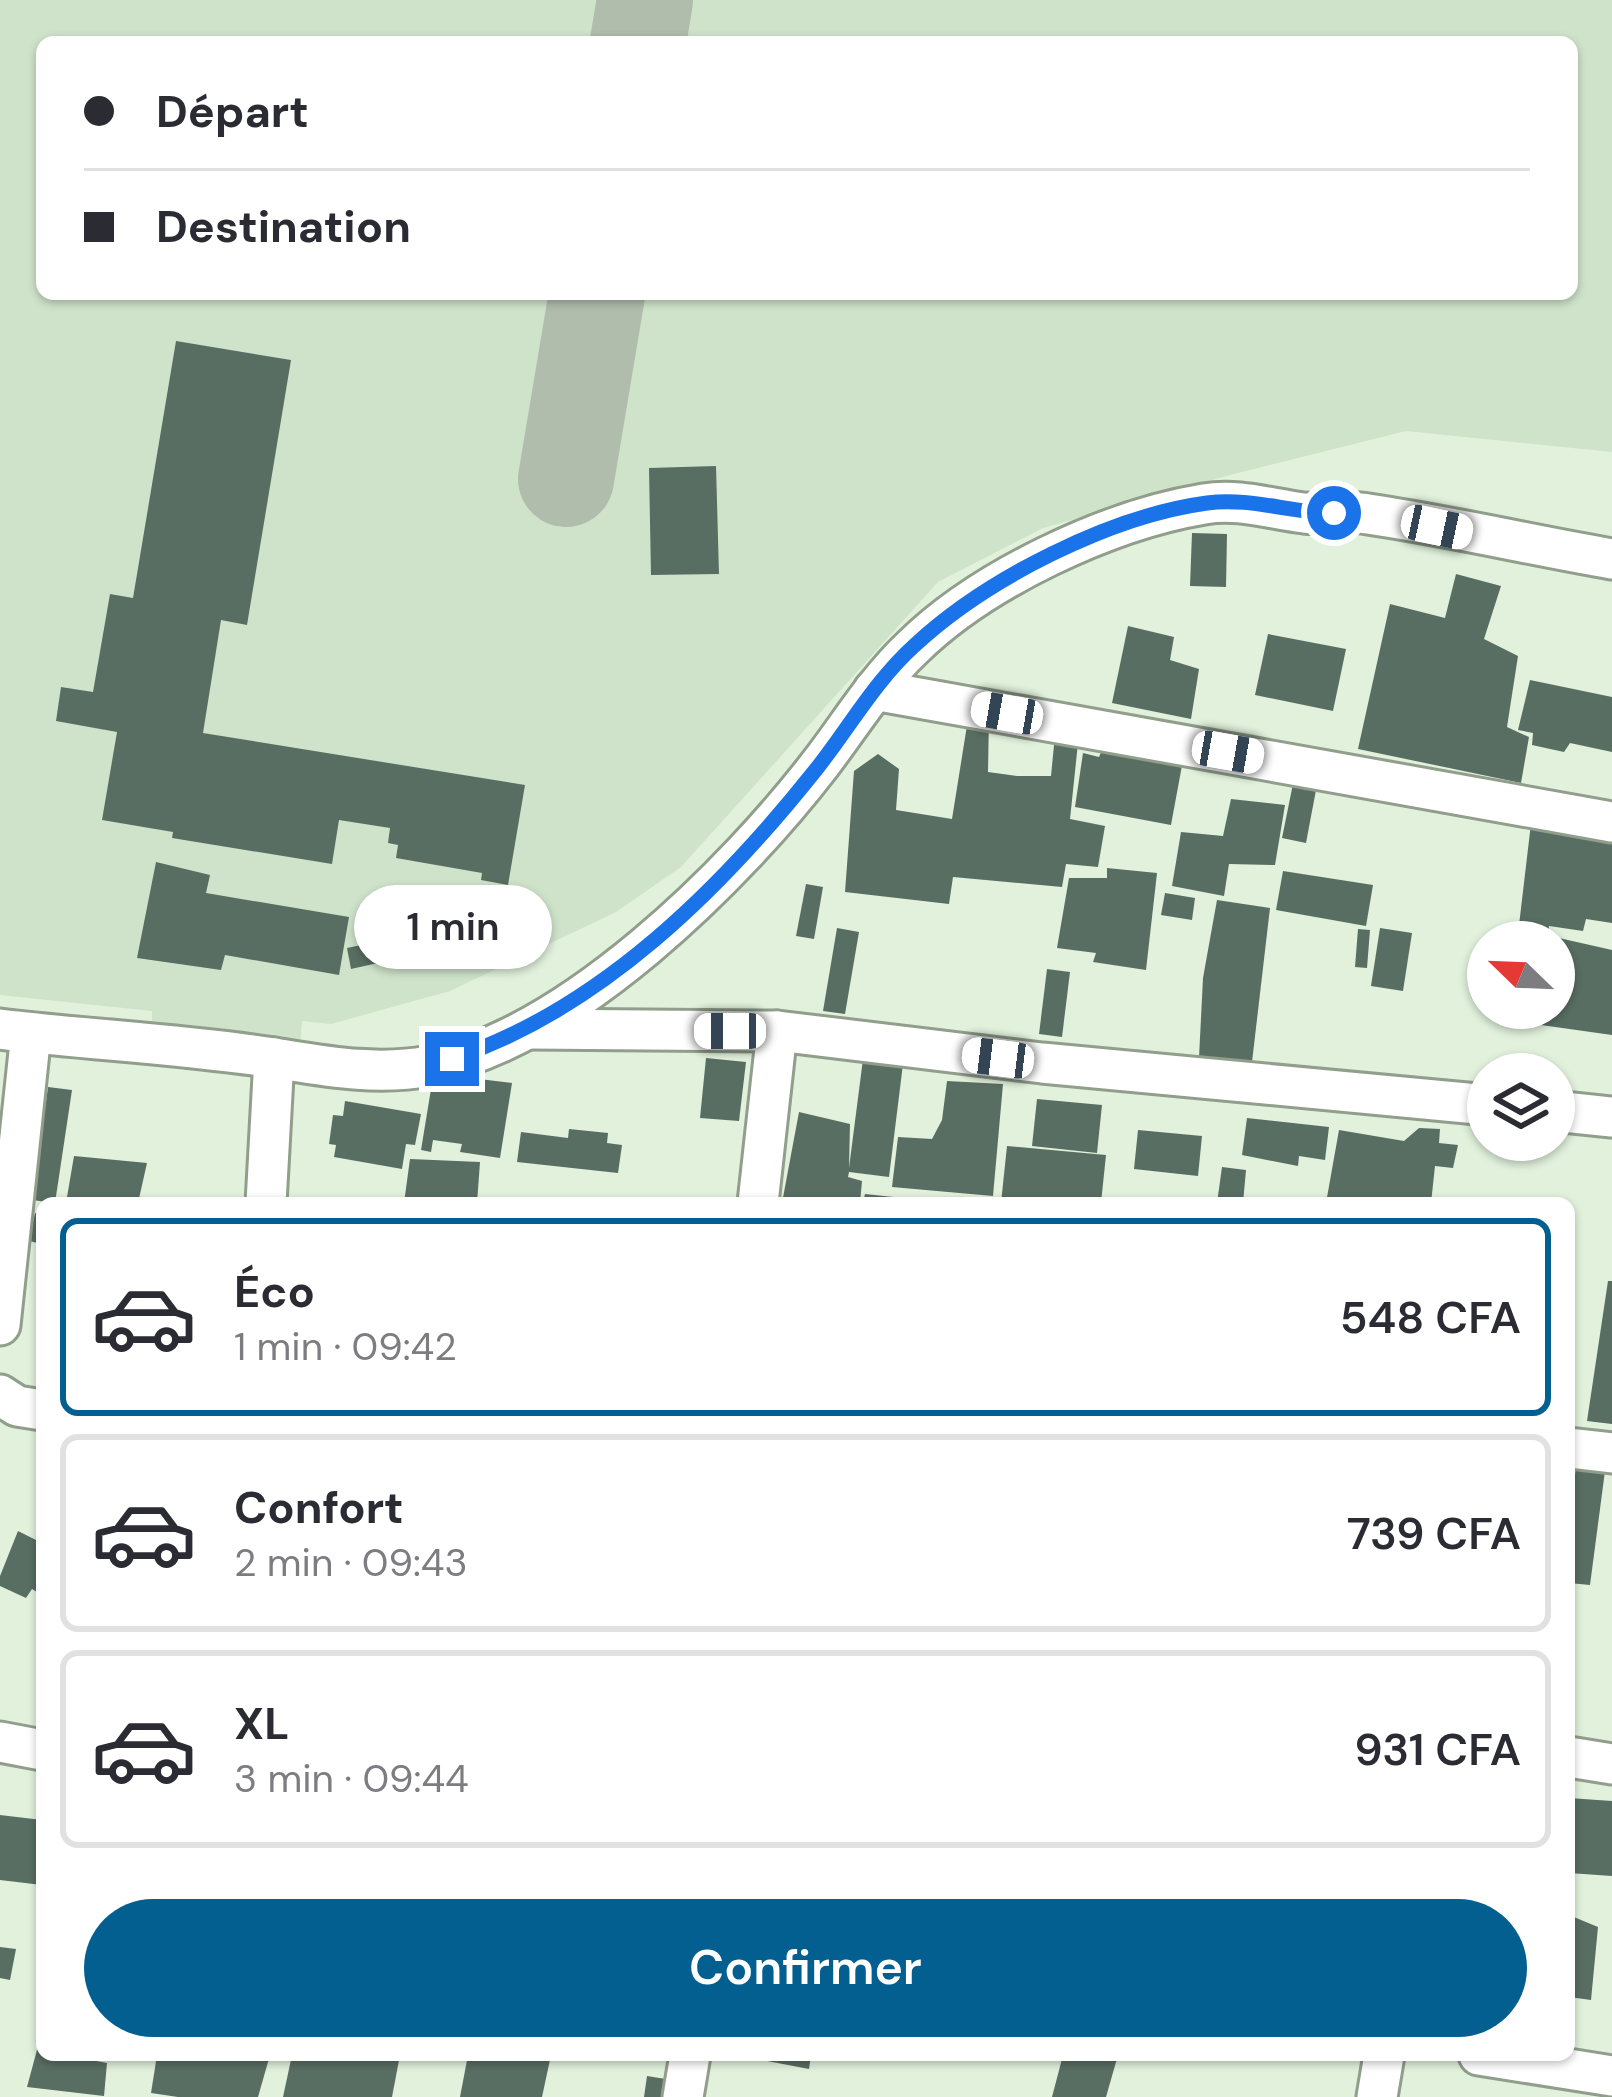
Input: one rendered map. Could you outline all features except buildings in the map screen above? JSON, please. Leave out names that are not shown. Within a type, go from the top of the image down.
[{"type":"street","points":[[0,1325],[16,1031],[362,1071],[428,1066],[530,1028],[652,942],[757,842],[913,646],[1036,560],[1080,540],[1206,503],[1246,502],[1305,513],[1363,513],[1612,559]]},
{"type":"street","points":[[874,690],[1612,822]]},
{"type":"street","points":[[530,1028],[777,1031],[1042,1063],[1467,1103]]},
{"type":"street","points":[[759,1197],[777,1031]]},
{"type":"street","points":[[266,1197],[274,1058]]},
{"type":"street","points":[[1575,1114],[1612,1118]]},
{"type":"street","points":[[0,1395],[17,1406],[36,1409]]},
{"type":"street","points":[[1575,1449],[1612,1453]]},
{"type":"street","points":[[0,1742],[36,1749]]},
{"type":"street","points":[[1575,1758],[1612,1764]]},
{"type":"street","points":[[683,2097],[689,2061]]},
{"type":"street","points":[[1377,2097],[1383,2061]]},
{"type":"street","points":[[1517,2061],[1612,2076]]},
{"type":"shaded area","points":[[0,0],[1612,0],[1612,452],[1406,431],[1043,528],[938,582],[681,867],[616,912],[450,991],[331,1024],[302,1021],[300,1046],[152,1031],[152,1011],[0,995]]},
{"type":"taxiway","points":[[639,36],[645,0]]},
{"type":"taxiway","points":[[566,479],[596,300]]},
{"type":"route","points":[[452,1059],[530,1028],[652,942],[757,842],[913,646],[1036,560],[1080,540],[1206,503],[1246,502],[1334,513]]}]
